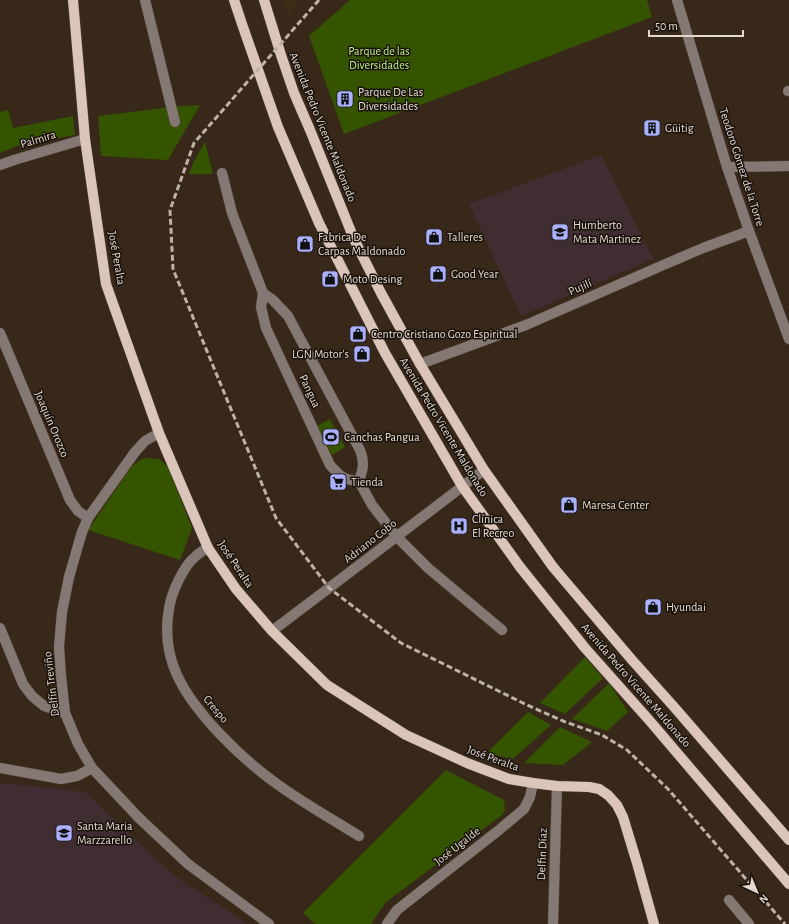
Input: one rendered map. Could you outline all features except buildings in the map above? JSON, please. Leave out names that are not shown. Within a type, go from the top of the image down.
[{"type":"main road","name":"José Peralta","points":[[73,0],[85,139],[106,284],[159,433],[208,548],[236,589],[272,631],[326,685],[406,735],[467,763],[509,779],[557,786],[589,786],[608,795],[617,805],[623,817],[654,924]]},
{"type":"main road","name":"Avenida Pedro Vicente Maldonado","points":[[234,0],[278,127],[319,223],[385,353],[462,486],[520,567],[585,648],[650,720],[789,884]]},
{"type":"main road","name":"Avenida Pedro Vicente Maldonado","points":[[264,0],[294,94],[354,239],[381,293],[420,364],[484,470],[553,567],[789,840]]},
{"type":"street","points":[[145,0],[175,122]]},
{"type":"street","name":"Teodoro Gómez de la Torre","points":[[677,0],[727,167],[789,339]]},
{"type":"street","name":"Palmira","points":[[0,165],[85,139]]},
{"type":"street","points":[[727,167],[789,166]]},
{"type":"street","name":"Pangua","points":[[222,172],[232,213],[263,294],[260,307],[266,328],[330,465],[339,475],[348,481],[359,481],[363,468],[363,458],[360,450],[288,316],[274,300],[263,294]]},
{"type":"street","name":"Pujilí","points":[[420,364],[526,325],[703,248],[749,231]]},
{"type":"street","name":"Joaquín Orozco","points":[[0,335],[70,500],[78,511],[88,518]]},
{"type":"street","name":"Delfín Treviño","points":[[159,433],[145,441],[135,452],[88,518],[82,532],[69,577],[62,612],[59,647],[66,713],[78,744],[92,768],[139,818],[188,864],[269,924]]},
{"type":"street","name":"Adriano Cobo","points":[[272,631],[484,470]]},
{"type":"street","points":[[359,481],[372,505],[397,537],[428,568],[502,630]]},
{"type":"street","name":"Crespo","points":[[208,548],[194,557],[183,571],[170,601],[167,620],[168,639],[171,658],[176,674],[184,690],[206,718],[254,766],[276,784],[300,800],[359,836]]},
{"type":"street","points":[[0,628],[23,684],[32,696],[44,706],[66,713]]},
{"type":"street","points":[[0,768],[60,779],[77,776],[92,768]]},
{"type":"street","name":"José Ugalde","points":[[387,924],[397,910],[524,810],[530,797],[533,783]]},
{"type":"street","name":"Delfin Díaz","points":[[553,924],[557,786]]},
{"type":"street","points":[[729,900],[749,924]]},
{"type":"shaded area","points":[[283,0],[299,0],[288,15]]},
{"type":"shaded area","name":"Humberto Mata Martinez","points":[[601,155],[653,259],[521,316],[469,204]]},
{"type":"shaded area","name":"Santa Maria Marzzarello","points":[[0,783],[85,792],[173,875],[247,924],[0,924]]},
{"type":"green space","name":"Parque de las Diversidades","points":[[350,0],[647,0],[652,17],[344,134],[309,36]]},
{"type":"green space","points":[[200,105],[168,160],[101,156],[98,116]]},
{"type":"green space","points":[[8,110],[13,128],[73,116],[75,135],[17,146],[0,153],[0,112]]},
{"type":"green space","points":[[205,142],[213,174],[189,174],[193,163]]},
{"type":"green space","name":"Canchas Pangua","points":[[330,419],[345,447],[332,455],[317,426]]},
{"type":"green space","points":[[144,458],[159,459],[168,467],[192,528],[180,560],[88,530],[132,466]]},
{"type":"green space","points":[[585,657],[603,678],[565,714],[540,703]]},
{"type":"green space","points":[[609,683],[628,712],[607,731],[572,719]]},
{"type":"green space","points":[[528,712],[551,725],[513,759],[487,753]]},
{"type":"green space","points":[[560,727],[592,742],[563,765],[524,763]]},
{"type":"green space","points":[[446,770],[504,800],[505,810],[502,815],[385,903],[371,924],[315,924],[303,913]]},
{"type":"railway","points":[[319,0],[194,143],[170,210],[173,269],[276,518],[329,588],[401,643],[527,705],[563,721],[602,735],[627,750],[668,789],[785,924]]},
{"type":"place","name":"Parque De Las Diversidades","points":[[345,99]]},
{"type":"place","name":"Güitig","points":[[652,128]]},
{"type":"place","name":"Humberto Mata Martinez","points":[[560,232]]},
{"type":"place","name":"Talleres","points":[[434,237]]},
{"type":"place","name":"Fabrica De Carpas Maldonado","points":[[305,244]]},
{"type":"place","name":"Good Year","points":[[438,274]]},
{"type":"place","name":"Moto Desing","points":[[330,279]]},
{"type":"place","name":"Centro Cristiano Gozo Espiritual","points":[[358,334]]},
{"type":"place","name":"LGN Motor's","points":[[362,354]]},
{"type":"place","name":"Canchas Pangua","points":[[331,437]]},
{"type":"place","name":"Tienda","points":[[338,482]]},
{"type":"place","name":"Maresa Center","points":[[569,505]]},
{"type":"place","name":"Clínica El Recreo","points":[[459,526]]},
{"type":"place","name":"Hyundai","points":[[653,607]]},
{"type":"place","name":"Santa Maria Marzzarello","points":[[64,833]]}]
